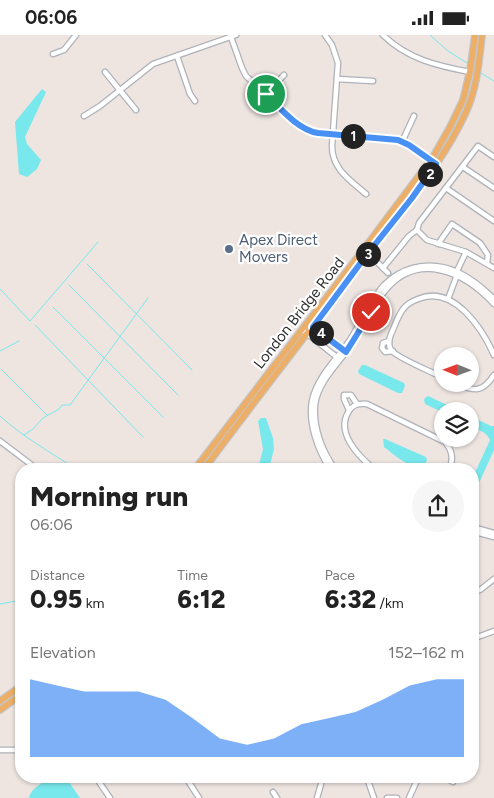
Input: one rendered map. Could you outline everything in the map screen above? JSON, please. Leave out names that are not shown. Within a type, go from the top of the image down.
[{"type":"main road","name":"London Bridge Road","points":[[209,463],[412,198],[433,162],[457,114],[470,73],[475,35]]},
{"type":"main road","name":"London Bridge Road","points":[[200,463],[459,126],[470,102],[482,35]]},
{"type":"main road","points":[[0,701],[15,690]]},
{"type":"main road","points":[[0,710],[15,699]]},
{"type":"street","points":[[53,54],[64,50],[76,35]]},
{"type":"street","points":[[325,35],[337,57],[338,69],[332,156],[337,167],[366,194]]},
{"type":"street","points":[[383,35],[404,52],[421,60],[470,73]]},
{"type":"street","points":[[84,116],[120,91],[153,64],[234,36],[244,72],[250,80],[301,127],[314,132],[390,139],[402,142],[433,162]]},
{"type":"street","points":[[177,55],[190,94],[195,101]]},
{"type":"street","points":[[105,72],[136,111]]},
{"type":"street","points":[[266,94],[284,75]]},
{"type":"street","points":[[337,79],[372,81]]},
{"type":"street","points":[[402,142],[414,116]]},
{"type":"street","points":[[383,268],[409,236],[417,230],[419,223],[478,146],[494,157]]},
{"type":"street","points":[[463,167],[494,188]]},
{"type":"street","points":[[446,188],[494,221]]},
{"type":"street","points":[[446,219],[480,243],[488,255],[487,263]]},
{"type":"street","points":[[438,244],[452,223]]},
{"type":"street","points":[[417,230],[427,240],[457,248],[494,268]]},
{"type":"street","points":[[448,299],[466,252]]},
{"type":"street","points":[[377,262],[388,273]]},
{"type":"street","points":[[327,463],[316,440],[312,420],[311,408],[316,388],[322,377],[345,351],[378,293],[386,283],[407,270],[422,266],[440,266],[475,281],[494,299]]},
{"type":"street","points":[[457,273],[494,304]]},
{"type":"street","points":[[434,373],[400,357],[391,350],[391,334],[404,307],[420,298],[436,296],[448,299],[465,312],[478,326],[488,341],[494,355]]},
{"type":"street","points":[[307,323],[345,351]]},
{"type":"street","points":[[302,330],[339,358]]},
{"type":"street","points":[[390,341],[383,343],[382,348],[384,352],[393,351]]},
{"type":"street","points":[[332,463],[320,438],[315,406],[320,388],[339,358]]},
{"type":"street","points":[[479,389],[485,387],[494,375]]},
{"type":"street","points":[[349,410],[344,395],[351,395],[357,404]]},
{"type":"street","points":[[368,463],[348,441],[345,425],[346,415],[349,410],[362,403],[445,441],[452,455],[451,463]]},
{"type":"street","points":[[0,441],[29,463]]},
{"type":"street","points":[[479,529],[494,533]]},
{"type":"street","points":[[479,533],[494,537]]},
{"type":"street","points":[[479,590],[494,579]]},
{"type":"street","points":[[479,636],[494,631]]},
{"type":"street","points":[[0,751],[15,750]]},
{"type":"street","points":[[101,783],[110,798]]},
{"type":"street","points":[[189,783],[199,798]]},
{"type":"street","points":[[369,783],[374,798]]},
{"type":"street","points":[[409,798],[416,783]]},
{"type":"street","points":[[317,798],[321,784]]},
{"type":"street","points":[[272,792],[277,798]]},
{"type":"street","points":[[387,798],[397,798]]},
{"type":"water","points":[[42,89],[46,92],[25,137],[27,144],[41,160],[37,169],[27,177],[19,174],[15,122]]},
{"type":"water","points":[[362,365],[404,383],[405,386],[402,393],[398,393],[359,374],[358,371]]},
{"type":"water","points":[[428,396],[441,402],[434,402],[434,408],[425,404],[425,398]]},
{"type":"water","points":[[261,418],[266,418],[273,438],[274,449],[270,463],[260,463],[263,449],[258,421]]},
{"type":"water","points":[[479,420],[494,426],[494,450],[479,483],[479,464],[490,440],[479,430]]},
{"type":"water","points":[[383,439],[385,439],[426,457],[427,460],[426,463],[407,463],[384,447]]},
{"type":"water","points":[[42,783],[70,783],[80,798],[29,798],[35,788]]},
{"type":"waterway","points":[[430,35],[448,51],[467,63]]},
{"type":"waterway","points":[[481,73],[494,81]]},
{"type":"waterway","points":[[0,289],[30,321],[98,242]]},
{"type":"waterway","points":[[87,264],[192,370]]},
{"type":"waterway","points":[[69,285],[178,395]]},
{"type":"waterway","points":[[24,435],[33,429],[43,418],[59,409],[62,405],[70,405],[148,298]]},
{"type":"waterway","points":[[53,307],[163,417]]},
{"type":"waterway","points":[[35,325],[143,437]]},
{"type":"waterway","points":[[0,351],[19,341]]},
{"type":"waterway","points":[[1,369],[47,415]]},
{"type":"waterway","points":[[0,416],[27,438],[67,463]]},
{"type":"waterway","points":[[0,604],[15,601]]},
{"type":"place","name":"Apex Direct Movers","points":[[229,249]]},
{"type":"route","points":[[266,94],[301,127],[310,131],[398,140],[409,145],[436,164],[313,327],[346,352],[371,312]]}]
